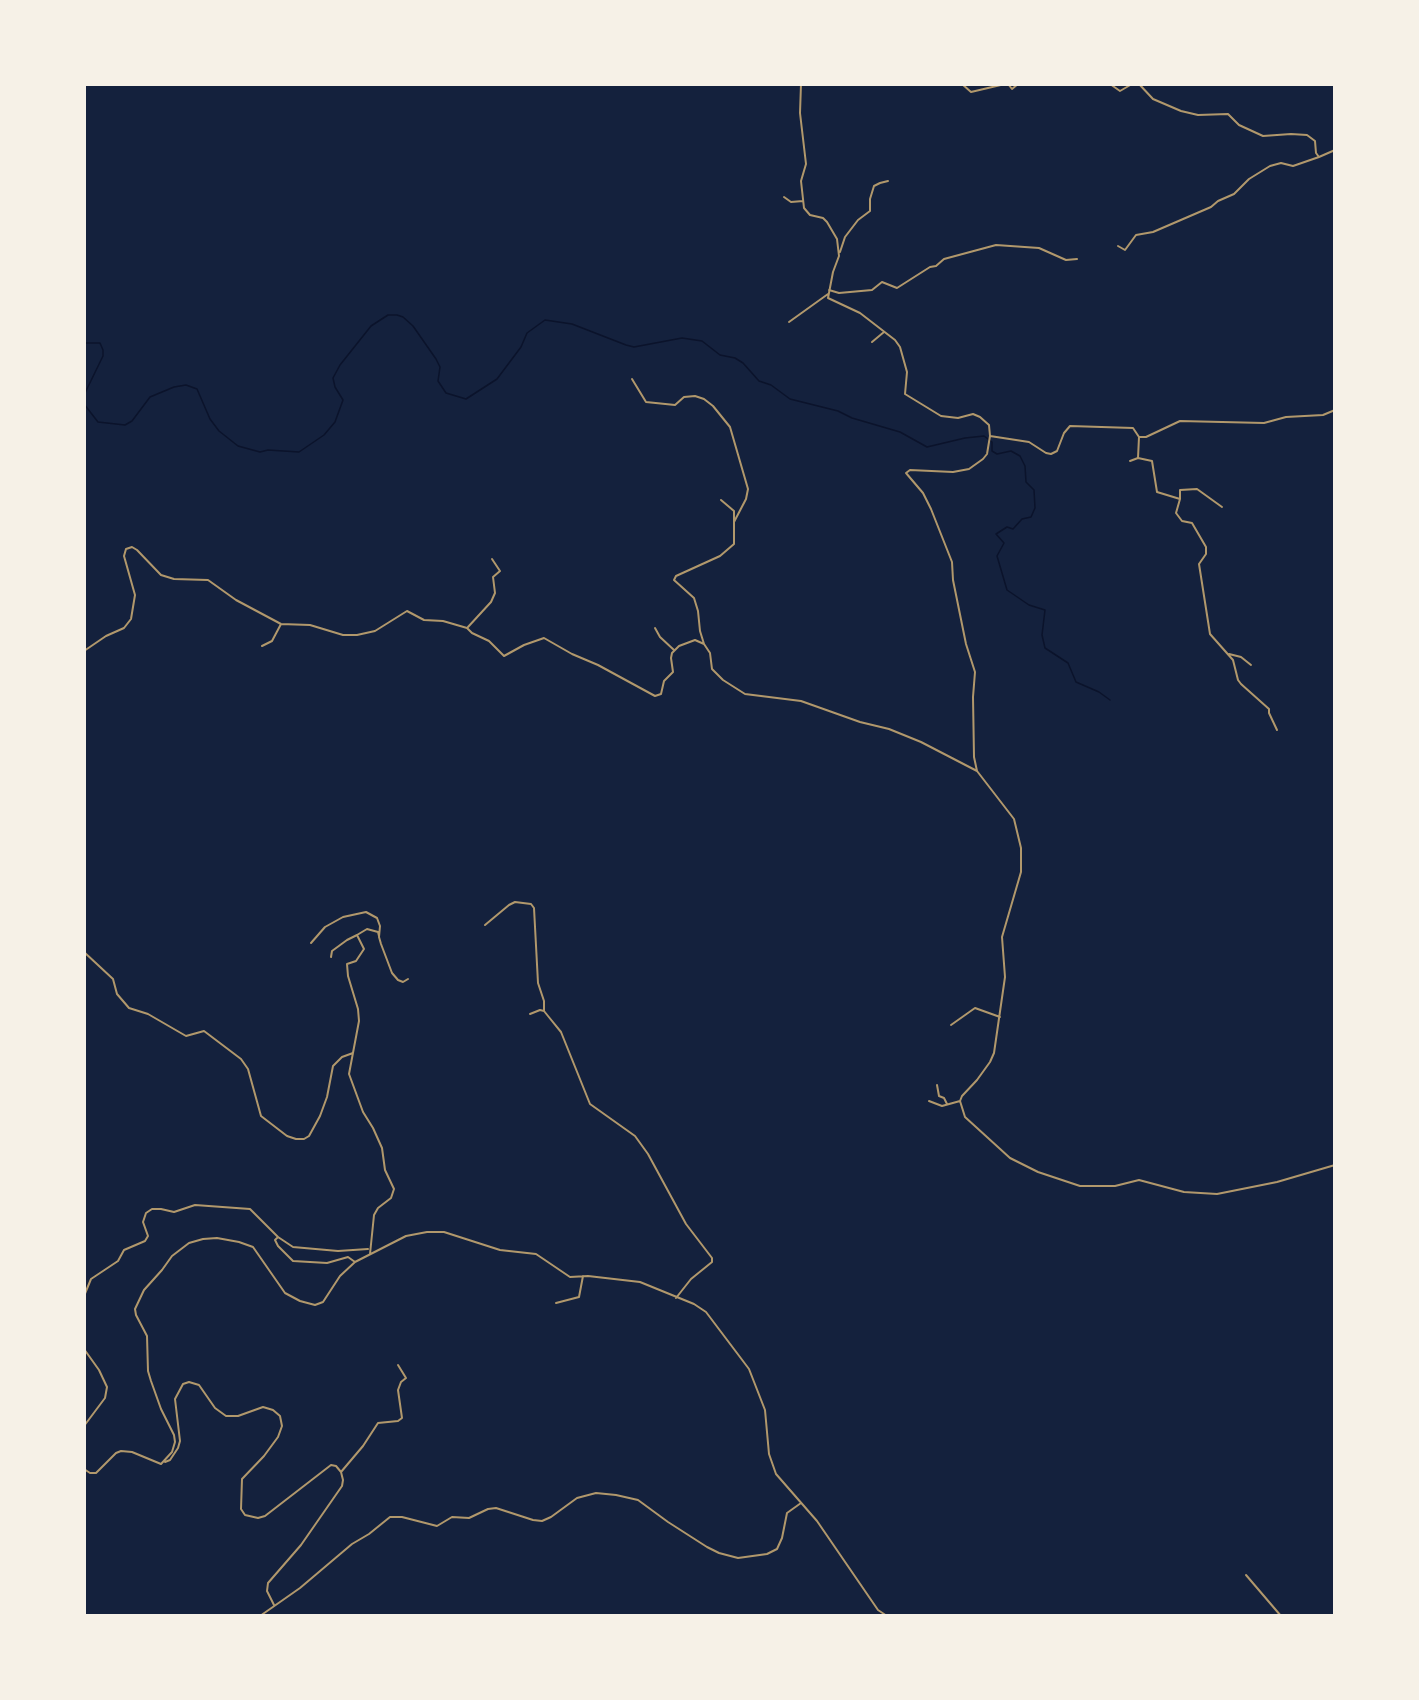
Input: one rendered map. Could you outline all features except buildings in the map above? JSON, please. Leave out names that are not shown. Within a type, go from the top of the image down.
[{"type":"street","points":[[801,84],[800,113],[806,164],[801,181],[803,201],[810,215],[823,218],[832,228],[837,238],[839,255]]},
{"type":"street","points":[[962,84],[971,92],[1007,84],[1012,88],[1018,84]]},
{"type":"street","points":[[1110,84],[1120,91],[1132,84]]},
{"type":"street","points":[[1139,84],[1153,99],[1181,111],[1198,115],[1228,114],[1239,125],[1263,136],[1307,135],[1315,141],[1316,153],[1319,157]]},
{"type":"street","points":[[1118,246],[1125,250],[1136,235],[1153,232],[1211,207],[1234,194],[1249,179],[1270,166],[1281,163],[1293,166],[1335,150]]},
{"type":"street","points":[[789,322],[828,294],[845,237],[861,216],[870,211],[870,199],[874,186],[888,182]]},
{"type":"street","points":[[784,197],[791,202],[803,201]]},
{"type":"street","points":[[829,290],[839,293],[872,290],[882,282],[897,288],[944,259],[996,245],[1039,248],[1065,260],[1077,259]]},
{"type":"street","points":[[828,294],[829,298],[860,313],[896,340],[908,372],[905,394],[941,416],[961,418],[973,414],[988,424],[989,446],[983,459],[965,471],[910,470],[906,473],[923,493],[952,562],[953,580],[966,644],[975,669],[974,757],[977,771]]},
{"type":"street","points":[[872,342],[884,332]]},
{"type":"street","points":[[632,379],[646,402],[675,405],[684,397],[695,396],[713,406],[730,427],[748,489],[734,522]]},
{"type":"street","points":[[1139,437],[1146,437],[1180,421],[1264,423],[1286,417],[1318,416],[1335,410]]},
{"type":"street","points":[[990,436],[1025,441],[1051,454],[1057,451],[1064,433],[1070,426],[1133,428],[1139,437],[1138,458]]},
{"type":"street","points":[[1130,461],[1138,458],[1152,461],[1158,493],[1174,495],[1180,499]]},
{"type":"street","points":[[1222,507],[1197,489],[1180,490],[1176,513],[1182,521],[1192,523],[1206,547],[1206,554],[1199,564],[1207,626],[1214,641],[1233,660],[1241,684],[1269,709],[1277,730]]},
{"type":"street","points":[[722,500],[734,511],[734,544],[720,556],[676,576],[674,580],[694,598],[700,631],[711,655],[712,669],[723,680],[745,694],[801,701],[860,722],[890,729],[921,742],[977,771],[1014,819],[1022,848],[1018,882],[1002,937],[1005,977],[1000,1017],[993,1058],[977,1080],[964,1092],[960,1101],[968,1121],[1010,1158],[1038,1172],[1080,1186],[1115,1186],[1139,1180],[1184,1192],[1217,1194],[1276,1182],[1335,1166]]},
{"type":"street","points":[[84,651],[106,636],[124,628],[131,619],[135,595],[124,556],[125,550],[130,547],[137,550],[161,575],[174,579],[208,580],[236,600],[281,624],[310,625],[353,636],[374,631],[405,611],[424,620],[443,621],[467,628],[472,633],[489,640],[503,656],[524,645],[547,638],[572,654],[598,665],[655,696],[661,694],[664,681],[673,672],[671,657],[674,650],[692,640],[704,644]]},
{"type":"street","points":[[467,628],[491,602],[495,593],[493,577],[500,572],[492,559]]},
{"type":"street","points":[[262,646],[272,641],[281,624]]},
{"type":"street","points":[[655,628],[660,637],[674,650]]},
{"type":"street","points":[[1227,654],[1241,657],[1251,665]]},
{"type":"street","points":[[485,925],[515,902],[531,904],[534,908],[538,983],[544,1001],[544,1011],[561,1032],[590,1104],[635,1136],[648,1154],[686,1224],[712,1258],[712,1262],[691,1279],[676,1298]]},
{"type":"street","points":[[311,943],[325,927],[343,917],[366,912],[377,918],[380,926],[379,937]]},
{"type":"street","points":[[331,957],[333,951],[346,940],[367,929],[378,932],[392,973],[398,980],[403,982],[408,980]]},
{"type":"street","points":[[357,935],[363,949],[356,961],[347,963],[348,976],[358,1009],[359,1026],[350,1067],[350,1080],[363,1112],[382,1148],[385,1170],[394,1189],[391,1198],[378,1208],[374,1215],[370,1254]]},
{"type":"street","points":[[84,952],[112,979],[117,994],[129,1008],[148,1014],[186,1036],[204,1031],[244,1062],[261,1116],[286,1136],[304,1139],[309,1136],[323,1106],[333,1066],[342,1057],[353,1053]]},
{"type":"street","points":[[951,1024],[975,1008],[1000,1017]]},
{"type":"street","points":[[530,1014],[540,1010],[544,1011]]},
{"type":"street","points":[[937,1085],[939,1096],[944,1098],[947,1104]]},
{"type":"street","points":[[928,1101],[942,1106],[960,1101]]},
{"type":"street","points":[[84,1296],[91,1280],[118,1261],[124,1250],[145,1241],[148,1236],[143,1222],[146,1213],[152,1209],[174,1212],[195,1205],[250,1209],[278,1237],[293,1247],[338,1251],[370,1248]]},
{"type":"street","points":[[165,1462],[173,1449],[174,1435],[151,1381],[148,1371],[147,1337],[135,1311],[136,1304],[144,1290],[172,1256],[190,1243],[205,1238],[218,1238],[246,1244],[256,1250],[285,1293],[300,1301],[315,1305],[323,1302],[340,1276],[355,1262],[410,1235],[444,1232],[500,1250],[536,1254],[567,1276],[640,1282],[694,1304],[706,1312],[749,1369],[765,1410],[769,1454],[776,1474],[817,1521],[878,1610],[887,1616]]},
{"type":"street","points":[[278,1237],[275,1240],[278,1245],[293,1261],[327,1263],[348,1257],[355,1262]]},
{"type":"street","points":[[556,1303],[579,1297],[584,1276]]},
{"type":"street","points":[[84,1349],[99,1370],[107,1387],[105,1398],[84,1426]]},
{"type":"street","points":[[341,1472],[363,1446],[378,1423],[398,1421],[402,1418],[398,1390],[401,1382],[406,1378],[398,1365]]},
{"type":"street","points":[[84,1470],[96,1473],[116,1453],[124,1451],[161,1464],[170,1460],[180,1441],[175,1400],[183,1384],[189,1382],[199,1385],[215,1408],[226,1416],[238,1416],[263,1407],[273,1410],[280,1416],[282,1426],[278,1437],[264,1456],[242,1479],[241,1509],[245,1515],[258,1518],[265,1516],[329,1466],[333,1465],[341,1472],[343,1480],[342,1486],[301,1545],[268,1583],[267,1591],[274,1606]]},
{"type":"street","points":[[260,1616],[300,1588],[352,1544],[390,1517],[402,1517],[437,1526],[452,1517],[468,1519],[488,1509],[496,1508],[542,1521],[577,1498],[596,1493],[616,1495],[638,1500],[668,1522],[719,1553],[738,1558],[765,1555],[777,1549],[782,1538],[787,1513],[801,1503]]},
{"type":"street","points":[[1246,1575],[1281,1616]]},
{"type":"street","points":[[928,1616],[933,1616]]},
{"type":"waterway","points":[[84,404],[98,422],[125,425],[132,421],[150,397],[174,387],[186,385],[197,389],[210,419],[219,431],[238,446],[260,452],[268,450],[299,452],[324,435],[335,422],[343,400],[335,387],[333,378],[340,365],[371,326],[388,315],[403,317],[413,326],[440,367],[438,381],[446,393],[466,399],[497,379],[521,347],[527,333],[545,320],[572,324],[634,347],[682,338],[702,341],[720,355],[735,358],[743,363],[759,381],[771,385],[790,399],[838,411],[852,418],[900,432],[927,447],[984,436],[992,442],[992,451],[997,454],[1011,451],[1020,456],[1025,466],[1026,482],[1034,490],[1035,508],[1031,517],[1022,519],[1013,529],[1007,527],[996,534],[1004,543],[997,556],[1007,590],[1029,605],[1045,610],[1042,635],[1045,648],[1068,663],[1076,682],[1099,692],[1110,700]]},
{"type":"waterway","points":[[84,343],[100,343],[103,350],[103,356],[84,395]]}]
